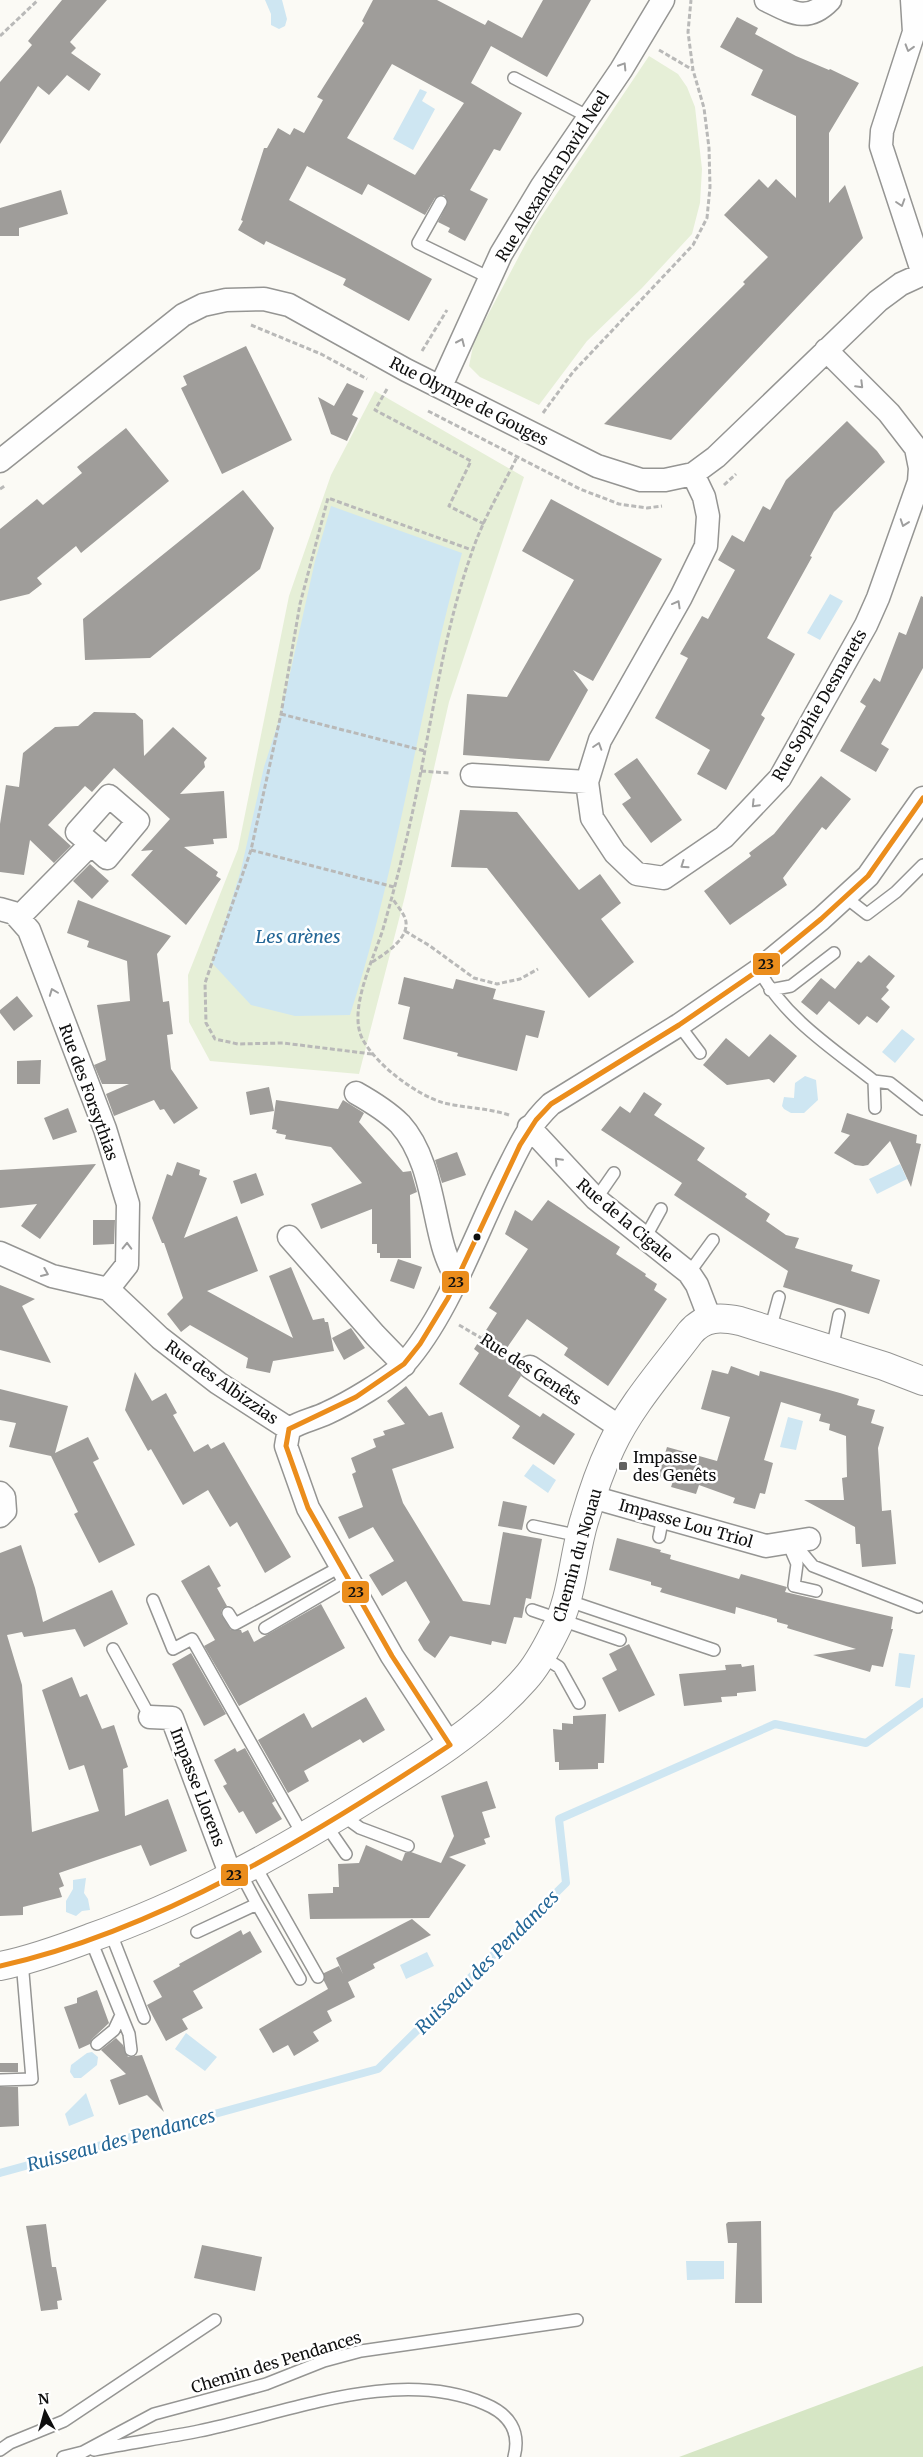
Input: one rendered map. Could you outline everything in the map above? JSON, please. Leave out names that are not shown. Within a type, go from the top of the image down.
[{"type":"street","name":"Rue Alexandra David Neel","points":[[441,386],[501,254],[542,186],[640,38],[662,0]]},
{"type":"street","points":[[766,0],[796,15],[803,15],[818,10],[830,0]]},
{"type":"street","points":[[912,0],[914,32],[882,132],[881,146],[923,274]]},
{"type":"street","name":"Rue Olympe de Gouges","points":[[0,461],[183,316],[213,302],[264,299],[289,305],[406,370],[597,466],[641,480],[665,480],[693,474],[735,440],[878,301],[901,284],[923,274]]},
{"type":"street","name":"Rue Sophie Desmarets","points":[[693,474],[704,497],[708,516],[706,546],[681,597],[600,740],[587,782],[592,818],[615,853],[637,874],[664,878],[724,837],[780,778],[866,625],[878,598],[919,482],[920,468],[916,448],[889,414],[826,350]]},
{"type":"street","points":[[472,774],[587,782]]},
{"type":"street","points":[[289,1429],[328,1413],[404,1365],[439,1315],[529,1127],[551,1104],[679,1025],[759,970],[868,876],[923,798]]},
{"type":"street","points":[[10,913],[91,844]]},
{"type":"street","name":"Rue des Forsythias","points":[[10,913],[29,930],[105,1128],[128,1204],[127,1266],[108,1288]]},
{"type":"street","points":[[356,1093],[380,1108],[401,1125],[417,1152],[430,1190],[443,1247],[456,1278]]},
{"type":"street","name":"Rue de la Cigale","points":[[529,1127],[596,1199],[689,1273],[700,1292],[710,1319]]},
{"type":"street","points":[[289,1237],[375,1335],[404,1365]]},
{"type":"street","points":[[0,1253],[52,1276],[108,1288]]},
{"type":"street","name":"Rue des Albizzias","points":[[108,1288],[160,1338],[218,1382],[289,1429],[286,1446],[308,1508],[392,1656],[450,1745]]},
{"type":"street","points":[[710,1319],[726,1318],[770,1330],[923,1381]]},
{"type":"street","name":"Chemin du Nouau","points":[[11,1963],[100,1935],[242,1871],[324,1826],[450,1745],[525,1679],[541,1656],[563,1609],[580,1536],[592,1497],[602,1466],[621,1428],[690,1333],[700,1324],[710,1319]]},
{"type":"street","name":"Rue des Genêts","points":[[530,1367],[621,1428]]},
{"type":"street","points":[[0,1493],[4,1497],[5,1511],[0,1516]]},
{"type":"street","name":"Impasse Lou Triol","points":[[592,1497],[661,1527],[766,1546],[796,1541]]},
{"type":"street","name":"Impasse Llorens","points":[[150,1716],[172,1718],[242,1871]]},
{"type":"lane","points":[[514,78],[589,117]]},
{"type":"lane","points":[[440,202],[418,243],[490,278]]},
{"type":"lane","points":[[845,897],[867,914],[896,892],[923,865]]},
{"type":"lane","points":[[770,990],[791,986],[834,953]]},
{"type":"lane","points":[[759,970],[770,990],[802,1025],[874,1082],[890,1083],[923,1109]]},
{"type":"lane","points":[[679,1025],[700,1053]]},
{"type":"lane","points":[[874,1082],[875,1108]]},
{"type":"lane","points":[[596,1199],[614,1173]]},
{"type":"lane","points":[[645,1238],[661,1208]]},
{"type":"lane","points":[[689,1273],[713,1240]]},
{"type":"lane","points":[[770,1330],[780,1297]]},
{"type":"lane","points":[[832,1350],[840,1315]]},
{"type":"lane","points":[[533,1526],[580,1536]]},
{"type":"lane","points":[[796,1541],[797,1564],[794,1586],[816,1591]]},
{"type":"lane","points":[[796,1541],[813,1566],[918,1607]]},
{"type":"lane","points":[[228,1613],[235,1624],[344,1574]]},
{"type":"lane","points":[[265,1628],[344,1574]]},
{"type":"lane","points":[[152,1600],[173,1649],[192,1639],[324,1826],[346,1854]]},
{"type":"lane","points":[[563,1609],[620,1640]]},
{"type":"lane","points":[[532,1610],[563,1609],[714,1650]]},
{"type":"lane","points":[[113,1649],[150,1716]]},
{"type":"lane","points":[[541,1656],[559,1667],[579,1703]]},
{"type":"lane","points":[[324,1826],[360,1828],[408,1846]]},
{"type":"lane","points":[[242,1871],[257,1904],[300,1979]]},
{"type":"lane","points":[[242,1871],[318,1977]]},
{"type":"lane","points":[[197,1932],[257,1904]]},
{"type":"lane","points":[[100,1935],[121,2015],[129,2034],[131,2050]]},
{"type":"lane","points":[[100,1935],[144,2018]]},
{"type":"lane","points":[[0,2080],[32,2080],[11,1963]]},
{"type":"lane","points":[[97,2044],[114,2030],[121,2015]]},
{"type":"lane","points":[[0,2450],[10,2443],[64,2421],[215,2320]]},
{"type":"lane","name":"Chemin des Pendances","points":[[83,2452],[154,2414],[266,2384],[324,2361],[361,2351],[577,2320]]},
{"type":"lane","name":"Chemin des Pendances","points":[[63,2457],[198,2431],[337,2398],[384,2391],[429,2388],[477,2400],[501,2410],[513,2428],[517,2444],[514,2457]]},
{"type":"path","points":[[0,36],[38,0]]},
{"type":"path","points":[[541,416],[573,372],[693,245],[707,218],[710,187],[709,148],[704,108],[693,70],[688,32],[691,0]]},
{"type":"path","points":[[640,38],[693,70]]},
{"type":"path","points":[[387,389],[376,410],[472,461],[449,506],[484,524]]},
{"type":"path","points":[[520,452],[472,550],[455,604],[439,669],[425,751],[392,897],[364,984],[358,1020],[362,1037],[372,1054],[389,1070],[419,1091],[441,1102],[502,1113],[529,1127]]},
{"type":"path","points":[[372,1054],[284,1043],[238,1044],[216,1039],[206,1023],[205,983],[251,850],[281,714],[300,604],[328,498],[472,550]]},
{"type":"path","points":[[281,714],[425,751]]},
{"type":"path","points":[[251,850],[394,887]]},
{"type":"path","points":[[372,962],[387,952],[405,931],[406,919],[392,897]]},
{"type":"path","points":[[405,931],[430,946],[474,978],[497,984],[520,979],[538,969]]},
{"type":"path","name":"Rue des Genêts","points":[[439,1315],[482,1336],[530,1367]]},
{"type":"green space","points":[[649,56],[678,74],[687,87],[695,107],[702,169],[700,203],[692,234],[642,288],[587,341],[539,405],[480,377],[469,366],[474,341],[535,226]]},
{"type":"green space","points":[[375,391],[524,477],[449,702],[405,896],[359,1074],[210,1061],[189,1022],[188,975],[238,849],[289,596],[331,475]]},
{"type":"green space","points":[[923,2366],[923,2457],[679,2457]]},
{"type":"water","points":[[265,0],[282,0],[287,19],[285,26],[279,29],[271,25],[271,14]]},
{"type":"water","points":[[420,89],[427,92],[422,101],[435,109],[413,150],[393,139]]},
{"type":"water","name":"Les arènes","points":[[331,506],[462,553],[433,668],[382,901],[350,1015],[295,1016],[251,1005],[212,963],[241,870],[264,767],[281,714],[315,561]]},
{"type":"water","points":[[830,594],[843,601],[820,640],[807,633]]},
{"type":"water","points":[[902,1029],[915,1039],[895,1063],[882,1052]]},
{"type":"water","points":[[805,1076],[816,1080],[818,1100],[804,1113],[791,1113],[782,1106],[784,1097],[794,1098],[795,1083]]},
{"type":"water","points":[[900,1164],[907,1179],[877,1194],[869,1179]]},
{"type":"water","points":[[788,1417],[803,1421],[796,1450],[780,1447]]},
{"type":"water","points":[[533,1464],[556,1480],[548,1493],[524,1476]]},
{"type":"water","points":[[899,1653],[915,1655],[910,1688],[895,1686]]},
{"type":"water","points":[[86,1878],[84,1893],[88,1899],[90,1910],[82,1911],[76,1916],[66,1912],[66,1901],[73,1889],[73,1880]]},
{"type":"water","points":[[427,1952],[434,1966],[406,1979],[400,1965]]},
{"type":"water","points":[[186,2033],[217,2057],[205,2071],[175,2049]]},
{"type":"water","points":[[92,2052],[98,2057],[97,2065],[81,2078],[74,2078],[70,2072],[71,2065],[87,2053]]},
{"type":"water","points":[[86,2093],[94,2116],[69,2126],[65,2114]]},
{"type":"water","points":[[686,2261],[724,2261],[724,2279],[687,2280]]},
{"type":"building","points":[[62,0],[107,0],[70,42],[76,48],[71,53],[101,74],[89,91],[67,75],[49,95],[38,86],[0,144],[0,82],[32,45],[28,41]]},
{"type":"building","points":[[373,0],[437,0],[485,25],[488,20],[522,38],[543,0],[591,0],[547,77],[491,46],[471,83],[522,113],[500,151],[494,149],[470,190],[488,199],[465,241],[448,232],[450,228],[438,222],[448,202],[444,195],[435,198],[425,215],[368,184],[362,195],[307,166],[289,200],[432,279],[409,321],[343,285],[346,279],[266,241],[264,245],[238,230],[243,221],[241,220],[264,148],[267,148],[278,128],[290,135],[294,128],[304,133],[323,100],[317,97],[364,23],[362,21]],"holes":[[[392,64],[464,103],[415,175],[347,138]]]},
{"type":"building","points":[[737,17],[758,28],[755,34],[796,56],[859,83],[829,133],[829,203],[845,185],[863,238],[671,440],[604,424],[745,284],[743,282],[768,257],[724,215],[759,179],[768,188],[776,179],[796,198],[796,116],[751,95],[763,70],[720,47]]},
{"type":"building","points":[[61,190],[68,214],[19,228],[19,236],[0,236],[0,208]]},
{"type":"building","points":[[246,346],[292,440],[222,474],[181,388],[187,385],[183,376]]},
{"type":"building","points":[[347,383],[364,391],[352,415],[358,418],[347,441],[331,434],[318,397],[334,406]]},
{"type":"building","points":[[847,421],[877,451],[885,462],[834,512],[810,556],[812,557],[767,638],[795,654],[761,715],[765,718],[726,790],[697,774],[710,750],[655,718],[688,658],[680,654],[702,616],[708,619],[735,570],[718,560],[732,535],[744,542],[763,506],[770,510],[786,480]]},
{"type":"building","points":[[126,428],[169,481],[81,553],[76,546],[37,578],[42,584],[29,594],[0,601],[0,529],[37,499],[43,505],[82,473],[77,467]]},
{"type":"building","points":[[243,490],[274,528],[260,569],[150,658],[85,660],[83,619]]},
{"type":"building","points":[[551,499],[662,559],[593,681],[573,670],[588,690],[549,761],[463,755],[467,694],[507,697],[574,580],[522,551]]},
{"type":"building","points":[[921,596],[923,597],[923,668],[881,744],[889,749],[876,772],[840,751],[866,706],[860,702],[874,678],[880,682],[899,632],[906,635]]},
{"type":"building","points":[[94,712],[135,713],[143,720],[144,756],[173,727],[207,758],[204,762],[205,767],[180,794],[224,791],[227,838],[213,839],[214,844],[184,847],[218,872],[216,876],[221,879],[186,925],[131,875],[153,850],[141,851],[170,819],[114,768],[92,792],[85,786],[48,825],[71,846],[54,863],[30,840],[24,875],[0,872],[0,824],[6,785],[19,787],[23,753],[55,727],[78,726]]},
{"type":"building","points":[[637,758],[682,820],[651,843],[622,804],[631,798],[614,774]]},
{"type":"building","points":[[821,776],[851,799],[826,830],[822,827],[783,878],[787,885],[730,925],[704,891],[751,856],[749,853],[774,834]]},
{"type":"building","points":[[460,810],[517,812],[579,890],[600,874],[621,903],[601,919],[634,962],[589,998],[487,868],[451,867]]},
{"type":"building","points":[[90,864],[109,881],[92,899],[73,881]]},
{"type":"building","points":[[78,900],[171,936],[157,954],[163,1002],[169,1001],[173,1034],[167,1035],[171,1069],[198,1108],[174,1124],[164,1109],[160,1110],[154,1100],[114,1116],[106,1094],[129,1084],[102,1084],[94,1065],[106,1060],[97,1005],[130,1001],[127,961],[87,947],[89,941],[67,933]]},
{"type":"building","points":[[869,955],[895,976],[886,987],[889,990],[881,999],[890,1007],[877,1023],[867,1016],[859,1025],[829,1001],[817,1015],[801,1002],[821,978],[835,989],[858,961],[861,963]]},
{"type":"building","points":[[404,977],[453,989],[456,979],[496,989],[493,999],[545,1011],[538,1038],[526,1035],[517,1071],[457,1056],[458,1053],[403,1039],[410,1007],[398,1004]]},
{"type":"building","points":[[17,996],[33,1016],[14,1031],[0,1013],[0,1010]]},
{"type":"building","points":[[770,1034],[797,1056],[774,1083],[769,1079],[727,1085],[703,1065],[726,1038],[749,1057]]},
{"type":"building","points":[[41,1060],[40,1084],[17,1084],[17,1061]]},
{"type":"building","points":[[269,1087],[274,1111],[250,1115],[246,1092]]},
{"type":"building","points":[[644,1092],[662,1104],[654,1115],[705,1148],[697,1160],[747,1194],[745,1197],[770,1214],[766,1221],[786,1235],[799,1238],[795,1248],[853,1265],[851,1271],[880,1280],[869,1314],[783,1287],[788,1271],[674,1195],[682,1183],[601,1130],[620,1106],[630,1113]]},
{"type":"building","points":[[276,1100],[338,1109],[343,1100],[364,1113],[359,1122],[403,1172],[411,1171],[417,1192],[410,1195],[411,1258],[380,1258],[380,1253],[377,1253],[377,1244],[372,1244],[372,1209],[321,1229],[311,1204],[362,1183],[331,1147],[285,1139],[286,1135],[276,1133],[277,1130],[272,1129]]},
{"type":"building","points":[[68,1108],[77,1132],[53,1140],[44,1118]]},
{"type":"building","points":[[847,1113],[917,1135],[916,1143],[921,1144],[911,1187],[890,1141],[868,1165],[855,1165],[834,1153],[850,1135],[841,1132]]},
{"type":"building","points":[[457,1152],[466,1175],[442,1183],[435,1160]]},
{"type":"building","points":[[177,1162],[200,1170],[199,1175],[207,1178],[184,1238],[237,1216],[258,1271],[207,1291],[293,1338],[269,1276],[291,1267],[313,1320],[324,1318],[325,1322],[328,1322],[334,1351],[273,1361],[270,1373],[246,1368],[248,1358],[190,1325],[181,1332],[167,1314],[183,1298],[164,1243],[162,1243],[152,1218],[167,1174],[172,1176]]},
{"type":"building","points":[[96,1164],[40,1239],[21,1226],[37,1204],[0,1208],[0,1170]]},
{"type":"building","points":[[256,1173],[264,1195],[241,1204],[233,1181]]},
{"type":"building","points":[[548,1200],[620,1247],[616,1254],[646,1274],[645,1276],[657,1284],[654,1290],[667,1299],[608,1386],[564,1355],[568,1348],[527,1319],[502,1355],[517,1365],[521,1376],[508,1396],[540,1417],[543,1413],[575,1434],[554,1465],[512,1438],[520,1426],[459,1384],[479,1353],[474,1349],[497,1313],[489,1308],[528,1249],[505,1234],[515,1210],[532,1221]]},
{"type":"building","points":[[93,1220],[115,1220],[114,1244],[93,1245]]},
{"type":"building","points":[[398,1259],[422,1267],[414,1289],[390,1281]]},
{"type":"building","points":[[0,1285],[35,1299],[22,1306],[51,1363],[0,1350]]},
{"type":"building","points":[[351,1328],[365,1348],[344,1360],[332,1338]]},
{"type":"building","points":[[731,1366],[759,1376],[760,1371],[840,1393],[859,1399],[857,1405],[875,1410],[871,1423],[884,1427],[878,1448],[882,1511],[891,1510],[896,1564],[862,1567],[860,1544],[856,1544],[855,1527],[804,1500],[844,1500],[842,1478],[847,1477],[846,1436],[829,1430],[830,1424],[819,1421],[821,1414],[781,1402],[764,1460],[773,1463],[765,1494],[760,1493],[755,1509],[733,1503],[735,1498],[699,1485],[696,1494],[671,1487],[673,1481],[658,1477],[667,1447],[717,1461],[730,1417],[701,1409],[712,1370],[728,1374]]},
{"type":"building","points":[[135,1372],[152,1401],[166,1393],[177,1413],[173,1415],[194,1452],[208,1444],[211,1449],[224,1442],[291,1557],[265,1573],[237,1522],[230,1527],[208,1490],[183,1505],[151,1449],[148,1451],[125,1410]]},
{"type":"building","points":[[406,1386],[429,1416],[442,1412],[454,1448],[392,1469],[403,1503],[463,1601],[490,1605],[503,1532],[542,1539],[531,1599],[526,1598],[522,1618],[514,1617],[506,1644],[492,1641],[491,1645],[450,1636],[435,1658],[424,1650],[418,1640],[430,1622],[406,1581],[382,1596],[369,1575],[394,1561],[373,1527],[349,1539],[338,1517],[363,1507],[352,1474],[356,1472],[351,1458],[376,1447],[373,1439],[385,1435],[383,1431],[405,1424],[387,1401]]},
{"type":"building","points":[[0,1389],[68,1406],[55,1453],[88,1437],[99,1459],[93,1462],[135,1545],[99,1563],[74,1514],[78,1512],[51,1456],[9,1447],[16,1423],[0,1420]]},
{"type":"building","points":[[503,1501],[527,1506],[522,1530],[498,1526]]},
{"type":"building","points":[[617,1538],[661,1550],[660,1552],[671,1555],[670,1559],[739,1579],[741,1574],[787,1587],[785,1592],[893,1617],[891,1629],[893,1629],[883,1667],[872,1665],[870,1672],[813,1655],[856,1649],[787,1628],[788,1625],[777,1622],[777,1619],[736,1607],[735,1614],[660,1592],[662,1588],[651,1585],[651,1582],[609,1570]]},
{"type":"building","points":[[21,1545],[35,1588],[43,1622],[112,1590],[128,1624],[84,1647],[75,1629],[24,1637],[22,1632],[7,1635],[22,1685],[32,1832],[99,1811],[84,1765],[69,1770],[42,1690],[72,1677],[80,1697],[87,1694],[102,1729],[114,1725],[128,1767],[123,1769],[125,1816],[168,1799],[187,1851],[150,1866],[141,1845],[59,1873],[64,1886],[59,1888],[62,1897],[23,1907],[23,1915],[0,1916],[0,1553]]},
{"type":"building","points":[[209,1565],[221,1586],[217,1588],[227,1606],[222,1609],[221,1614],[231,1630],[241,1630],[242,1633],[248,1630],[254,1642],[321,1604],[345,1648],[239,1706],[204,1646],[215,1640],[181,1581]]},
{"type":"building","points":[[629,1644],[655,1695],[619,1712],[602,1678],[617,1670],[609,1654]]},
{"type":"building","points":[[191,1653],[226,1714],[204,1726],[172,1664]]},
{"type":"building","points":[[741,1664],[742,1667],[754,1665],[756,1691],[737,1693],[737,1696],[721,1697],[722,1702],[684,1706],[679,1674],[726,1670],[725,1665]]},
{"type":"building","points":[[366,1697],[385,1730],[363,1743],[360,1739],[304,1771],[309,1781],[288,1793],[258,1740],[304,1713],[312,1728]]},
{"type":"building","points":[[606,1714],[604,1763],[598,1763],[598,1769],[559,1770],[559,1762],[555,1762],[553,1729],[562,1730],[562,1723],[573,1724],[573,1716]]},
{"type":"building","points":[[235,1748],[237,1752],[245,1748],[275,1801],[272,1803],[282,1819],[256,1834],[243,1811],[239,1813],[223,1786],[227,1784],[214,1760]]},
{"type":"building","points":[[487,1781],[496,1808],[482,1812],[490,1837],[484,1839],[486,1844],[449,1857],[466,1865],[429,1918],[310,1919],[308,1894],[333,1893],[333,1887],[339,1887],[338,1864],[359,1863],[366,1845],[402,1861],[405,1853],[411,1852],[441,1863],[454,1836],[441,1796]]},
{"type":"building","points":[[412,1919],[431,1935],[373,1964],[375,1968],[348,1982],[355,1997],[327,2011],[332,2021],[313,2032],[319,2041],[294,2056],[288,2045],[273,2053],[259,2029],[328,1989],[324,1981],[324,1973],[339,1966],[343,1974],[336,1958]]},
{"type":"building","points":[[241,1930],[243,1935],[250,1931],[262,1952],[193,1991],[203,2008],[182,2019],[188,2029],[166,2041],[147,2005],[162,1997],[153,1981],[180,1966],[179,1964]]},
{"type":"building","points":[[97,1990],[109,2023],[92,2039],[90,2044],[79,2049],[64,2007],[77,2003],[77,1998]]},
{"type":"building","points":[[116,2038],[123,2045],[128,2057],[142,2055],[164,2112],[147,2095],[119,2105],[110,2080],[126,2074],[101,2050]]},
{"type":"building","points":[[0,2063],[18,2063],[18,2072],[0,2072]]},
{"type":"building","points":[[0,2087],[18,2087],[19,2126],[0,2127]]},
{"type":"building","points":[[761,2221],[762,2303],[735,2303],[737,2243],[728,2243],[726,2224],[728,2222]]},
{"type":"building","points":[[46,2224],[52,2267],[56,2267],[62,2300],[57,2301],[58,2309],[41,2311],[26,2226]]},
{"type":"building","points":[[202,2245],[262,2257],[255,2291],[194,2278]]},
{"type":"waterway","name":"Ruisseau des Pendances","points":[[0,2173],[378,2069],[566,1883],[559,1819],[775,1724],[866,1743],[923,1702]]},
{"type":"transit line","name":"23","points":[[289,1429],[356,1397],[404,1364],[420,1344],[448,1298],[520,1145],[536,1120],[551,1104],[679,1025],[759,970],[821,919],[868,876],[923,798]]},
{"type":"transit line","name":"23","points":[[289,1429],[286,1446],[308,1508],[392,1656],[450,1745]]},
{"type":"transit line","name":"23","points":[[0,1966],[59,1950],[118,1929],[234,1876],[345,1812],[450,1745]]},
{"type":"place","name":"Impasse des Genêts","points":[[623,1466]]}]
